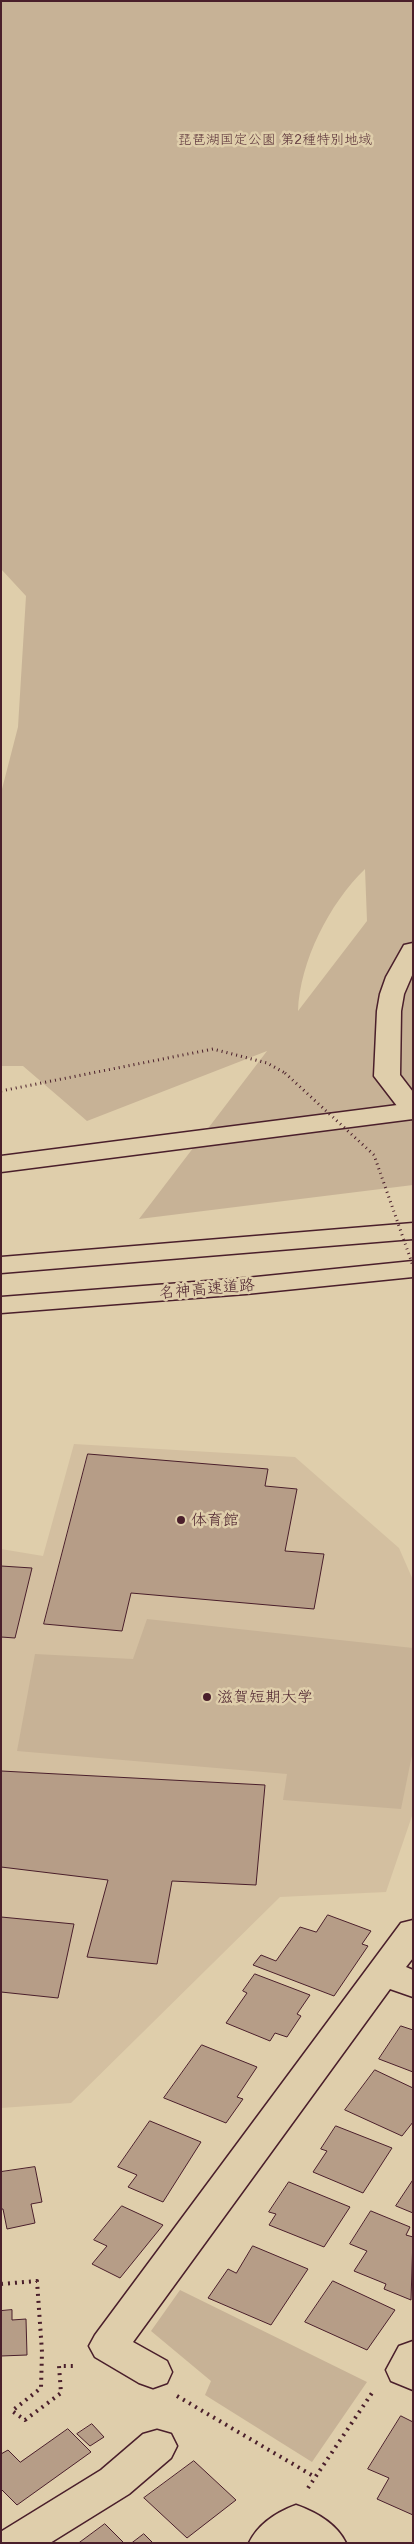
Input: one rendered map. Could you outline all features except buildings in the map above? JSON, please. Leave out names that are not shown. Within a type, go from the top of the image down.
[{"type":"main road","points":[[1,1164],[413,1111],[387,1076],[389,1011],[392,994],[398,977],[413,950]]},
{"type":"main road","points":[[85,1260],[413,1213]]},
{"type":"main road","points":[[1,1266],[413,1231]]},
{"type":"main road","name":"名神高速道路","points":[[1,1305],[246,1286],[413,1268]]},
{"type":"main road","points":[[153,2372],[108,2346],[398,1978],[413,1932]]},
{"type":"main road","points":[[16,2543],[115,2482],[157,2446]]},
{"type":"path","points":[[1,1091],[213,1049],[267,1063],[285,1073],[374,1155],[413,1268]]},
{"type":"path","points":[[1,2284],[37,2281],[42,2352],[40,2388],[12,2410],[25,2420],[61,2393],[59,2366]]},
{"type":"path","points":[[297,2536],[304,2494],[315,2477],[382,2378],[410,2367]]},
{"type":"path","points":[[182,2399],[315,2477]]},
{"type":"shaded area","name":"滋賀短期大学","points":[[74,1444],[295,1457],[399,1548],[413,1580],[413,1813],[386,1892],[280,1897],[71,2103],[1,2108],[1,1549],[43,1556]]},
{"type":"green space","name":"琵琶湖国定公園 第2種特別地域","points":[[1,1],[413,1],[413,1185],[139,1219],[267,1051],[87,1121],[23,1066],[1,1066],[1,793],[18,727],[26,596],[1,569]],"holes":[[[365,869],[367,921],[298,1011],[304,973],[319,934],[340,899]]]},
{"type":"green space","points":[[147,1619],[413,1648],[413,1750],[401,1809],[283,1800],[287,1774],[17,1751],[35,1654],[133,1659]]},
{"type":"green space","points":[[180,2290],[367,2382],[312,2462],[205,2395],[211,2381],[151,2331]]},
{"type":"place","name":"体育館","points":[[181,1520]]},
{"type":"place","name":"滋賀短期大学","points":[[207,1697]]}]
